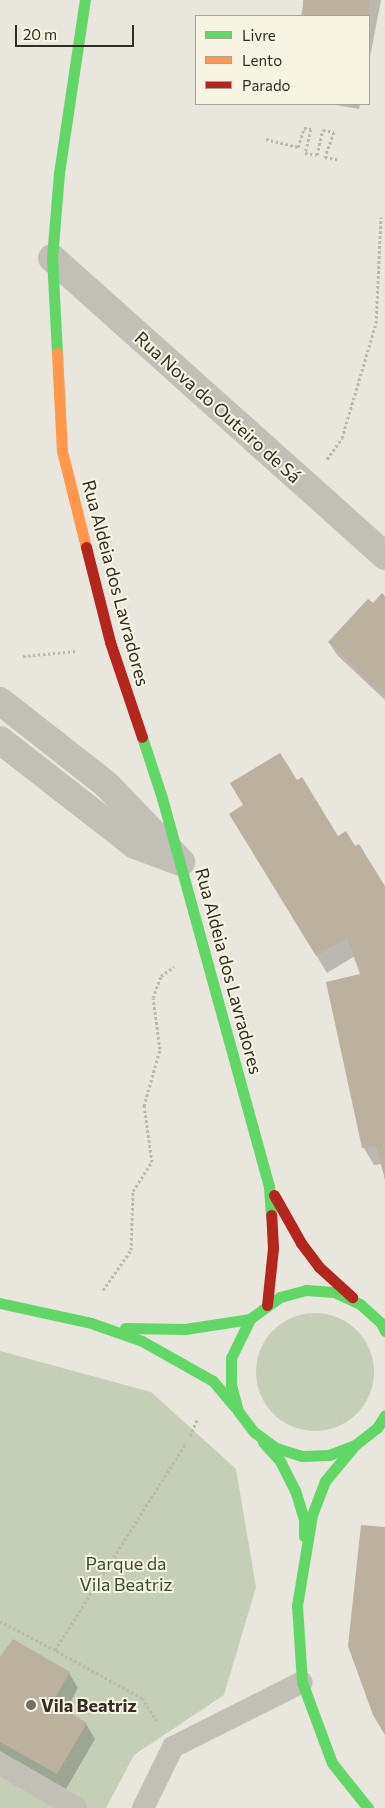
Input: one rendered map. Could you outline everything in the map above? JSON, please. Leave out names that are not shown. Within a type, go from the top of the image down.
[{"type":"main road","name":"Rua Aldeia dos Lavradores","points":[[85,0],[59,173],[52,258],[62,451],[110,642],[181,862],[270,1188],[273,1248],[267,1305]]},
{"type":"main road","name":"Rua Aldeia dos Lavradores","points":[[270,1188],[305,1249],[319,1267],[384,1326]]},
{"type":"main road","points":[[238,1411],[231,1385],[232,1358],[241,1333],[250,1319],[280,1297],[306,1290],[334,1292],[360,1304]]},
{"type":"main road","points":[[0,1303],[92,1323],[147,1329],[185,1328],[250,1319]]},
{"type":"main road","points":[[92,1323],[142,1341],[182,1361],[213,1381],[280,1461],[295,1490],[304,1519],[304,1550]]},
{"type":"main road","points":[[254,1432],[276,1448],[302,1456],[329,1455],[355,1445],[381,1427],[385,1414]]},
{"type":"main road","points":[[355,1445],[325,1482],[312,1515],[304,1550],[297,1606],[302,1682],[332,1763],[368,1808]]},
{"type":"street","name":"Rua Nova do Outeiro de Sá","points":[[52,258],[385,556]]},
{"type":"street","points":[[0,701],[107,785],[181,862]]},
{"type":"street","points":[[0,740],[135,845],[181,862]]},
{"type":"lane","points":[[143,1808],[173,1747],[302,1682]]},
{"type":"lane","points":[[0,1764],[76,1808]]},
{"type":"path","points":[[266,139],[298,147],[304,128],[311,129],[305,153],[317,155],[323,130],[334,132],[325,158],[340,160]]},
{"type":"path","points":[[308,487],[342,438],[376,323],[381,217]]},
{"type":"path","points":[[23,656],[69,653]]},
{"type":"path","points":[[100,1294],[131,1250],[133,1191],[152,1162],[144,1106],[160,1048],[152,998],[161,976]]},
{"type":"path","points":[[55,1650],[185,1444]]},
{"type":"path","points":[[0,1621],[142,1698],[173,1747]]},
{"type":"green space","points":[[315,1313],[338,1317],[357,1330],[370,1349],[374,1372],[370,1395],[357,1414],[338,1427],[315,1431],[292,1427],[273,1414],[260,1395],[256,1372],[260,1349],[273,1330],[292,1317]]},
{"type":"green space","name":"Parque da Vila Beatriz","points":[[0,1351],[151,1392],[236,1469],[256,1587],[224,1695],[134,1755],[106,1808],[0,1808]]},
{"type":"building","points":[[303,0],[369,0],[369,15],[303,15]]},
{"type":"building","points":[[382,593],[385,596],[385,696],[328,642],[368,599],[373,603]]},
{"type":"building","points":[[280,753],[297,780],[302,777],[338,836],[346,831],[355,846],[359,844],[385,886],[385,1179],[376,1146],[362,1148],[326,982],[360,974],[347,938],[316,956],[229,814],[243,805],[230,783]]},
{"type":"building","points":[[361,1525],[385,1527],[385,1735],[373,1715],[348,1646]]},
{"type":"building","name":"Vila Beatriz","points":[[13,1639],[70,1672],[55,1698],[63,1702],[60,1707],[87,1723],[57,1774],[0,1742],[0,1657]]},
{"type":"traffic: fast","points":[[57,353],[52,258],[59,173],[85,0]]},
{"type":"traffic: fast","points":[[142,737],[162,798],[269,1187],[271,1215]]},
{"type":"traffic: fast","points":[[385,1331],[381,1323],[360,1304],[334,1292],[306,1290],[280,1297],[250,1319],[231,1358],[231,1385],[238,1411],[254,1432],[276,1448],[302,1456],[329,1455],[355,1445],[377,1428],[385,1415]]},
{"type":"traffic: fast","points":[[0,1303],[91,1323],[142,1341],[213,1381],[235,1407]]},
{"type":"traffic: fast","points":[[125,1328],[185,1329],[250,1319]]},
{"type":"traffic: fast","points":[[263,1442],[280,1461],[295,1490],[304,1519],[304,1536]]},
{"type":"traffic: fast","points":[[355,1445],[325,1481],[312,1515],[297,1606],[302,1682],[332,1763],[368,1808]]},
{"type":"traffic: slow","points":[[57,353],[62,451],[86,547]]},
{"type":"traffic: jam","points":[[86,547],[110,642],[142,737]]},
{"type":"traffic: jam","points":[[274,1195],[301,1243],[319,1267],[352,1297]]},
{"type":"traffic: jam","points":[[267,1305],[273,1248],[271,1215]]},
{"type":"place","name":"Vila Beatriz","points":[[31,1705]]}]
